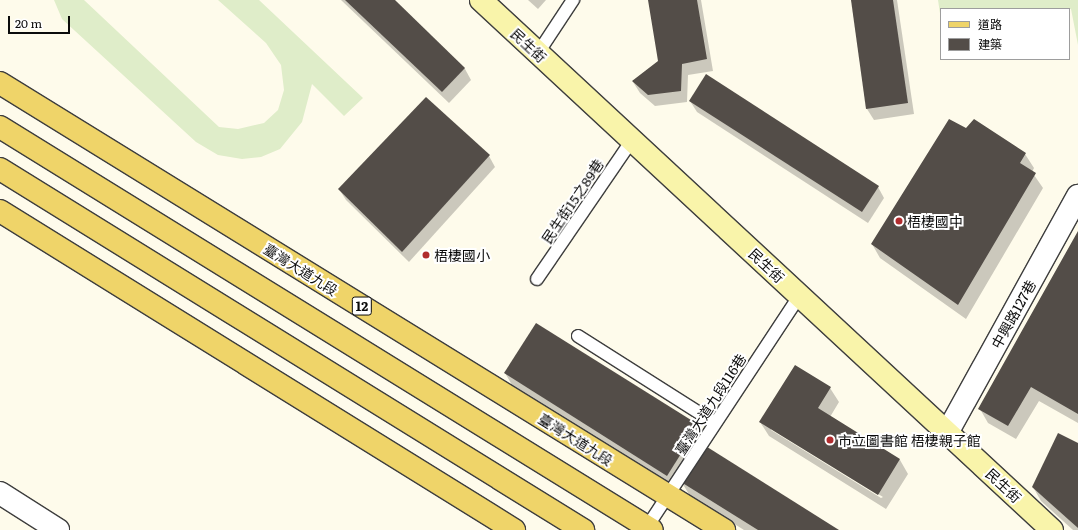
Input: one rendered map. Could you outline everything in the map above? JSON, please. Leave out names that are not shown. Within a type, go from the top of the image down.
[{"type":"main road","name":"臺灣大道九段","points":[[0,83],[724,530]]},
{"type":"main road","points":[[0,127],[648,529]]},
{"type":"main road","points":[[0,169],[583,530]]},
{"type":"main road","points":[[0,211],[514,530]]},
{"type":"street","name":"民生街","points":[[481,0],[1052,530]]},
{"type":"street","name":"中興路127巷","points":[[947,433],[1078,196]]},
{"type":"street","points":[[0,493],[56,530]]},
{"type":"lane","points":[[538,53],[573,0]]},
{"type":"lane","name":"民生街15之89巷","points":[[537,279],[632,140]]},
{"type":"lane","name":"臺灣大道九段116巷","points":[[648,529],[667,495],[800,295]]},
{"type":"lane","points":[[578,336],[715,423]]},
{"type":"green space","points":[[54,0],[84,0],[219,127],[238,129],[264,123],[278,110],[284,90],[281,65],[266,43],[218,0],[259,0],[363,98],[344,116],[312,84],[302,122],[280,149],[261,157],[242,159],[218,155],[196,142],[62,19]]},
{"type":"green space","points":[[938,0],[1078,0],[1078,45],[1070,8],[940,8],[940,13]]},
{"type":"building","points":[[345,0],[395,0],[465,68],[442,92]]},
{"type":"building","points":[[648,0],[697,0],[707,59],[682,64],[681,91],[648,95],[632,81],[658,61]]},
{"type":"building","points":[[851,0],[893,0],[908,103],[866,109]]},
{"type":"building","points":[[706,74],[879,186],[862,212],[689,101]]},
{"type":"building","points":[[426,97],[490,155],[402,252],[338,189]]},
{"type":"building","points":[[949,119],[966,128],[974,119],[1026,153],[1020,163],[1036,173],[958,305],[871,244]]},
{"type":"building","points":[[1078,231],[1078,414],[1031,387],[1008,426],[978,409]]},
{"type":"building","points":[[536,323],[699,425],[667,476],[504,373]]},
{"type":"building","name":"市立圖書館 梧棲親子館","points":[[795,365],[831,387],[818,408],[900,459],[878,495],[759,422]]},
{"type":"building","points":[[1058,433],[1078,443],[1078,528],[1032,487]]},
{"type":"building","points":[[704,445],[839,530],[758,530],[681,482]]},
{"type":"place","name":"梧棲國中","points":[[899,221]]},
{"type":"place","name":"梧棲國小","points":[[426,255]]},
{"type":"place","name":"市立圖書館 梧棲親子館","points":[[830,440]]}]
